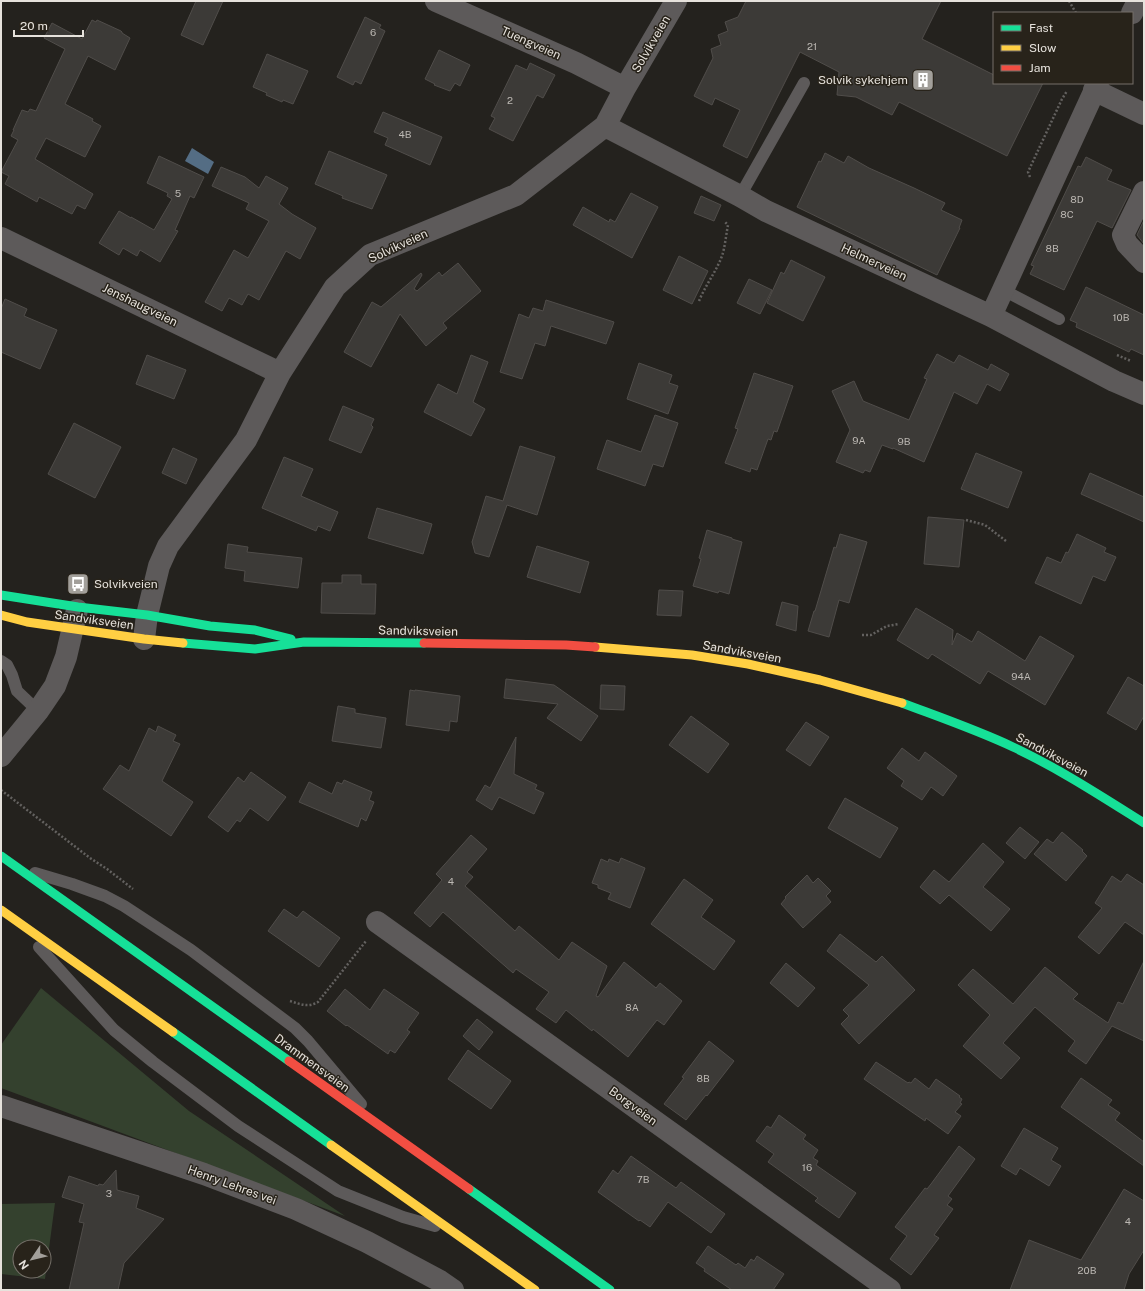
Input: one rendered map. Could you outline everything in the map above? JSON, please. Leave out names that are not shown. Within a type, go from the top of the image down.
[{"type":"main road","name":"Sandviksveien","points":[[1,595],[78,607],[147,615],[210,626],[255,630],[304,642]]},
{"type":"main road","name":"Sandviksveien","points":[[1,615],[27,622],[144,639],[254,649],[304,642],[566,645],[692,655],[748,664],[820,680],[897,701],[953,722],[1013,747],[1074,779],[1144,822]]},
{"type":"main road","name":"Drammensveien","points":[[1,856],[610,1290]]},
{"type":"main road","points":[[1,910],[535,1290]]},
{"type":"street","name":"Tuengveien","points":[[436,1],[576,63],[625,88]]},
{"type":"street","name":"Solvikveien","points":[[144,639],[147,615],[159,566],[168,546],[246,440],[280,373],[335,287],[370,256],[516,195],[605,126],[625,88],[676,1]]},
{"type":"street","points":[[1132,12],[1138,1]]},
{"type":"street","points":[[991,316],[1096,87],[1144,114]]},
{"type":"street","name":"Helmerveien","points":[[605,126],[784,219],[991,316],[1114,381],[1144,394]]},
{"type":"street","points":[[1144,192],[1123,235],[1127,244],[1144,262]]},
{"type":"street","name":"Jenshaugveien","points":[[1,238],[280,373]]},
{"type":"street","points":[[1,756],[38,711],[55,686],[66,657],[78,607]]},
{"type":"street","name":"Borgveien","points":[[377,922],[890,1290]]},
{"type":"street","name":"Henry Lehres vei","points":[[1,1106],[204,1174],[296,1209],[367,1242],[440,1281],[453,1290]]},
{"type":"lane","points":[[740,196],[804,83]]},
{"type":"lane","points":[[1003,290],[1059,319]]},
{"type":"lane","points":[[1,661],[7,665],[17,691],[38,711]]},
{"type":"lane","points":[[20,869],[72,884],[105,896],[124,906],[191,950],[295,1028],[308,1041],[380,1126]]},
{"type":"lane","points":[[13,918],[114,1030],[153,1062],[238,1126],[338,1191],[404,1217],[450,1230]]},
{"type":"path","points":[[1069,1],[1075,12]]},
{"type":"path","points":[[699,301],[723,255],[728,225],[724,222]]},
{"type":"path","points":[[966,520],[985,525],[1006,541]]},
{"type":"path","points":[[862,635],[871,635],[887,626],[899,624]]},
{"type":"path","points":[[283,998],[305,1006],[314,1005],[318,1002],[372,934],[377,922]]},
{"type":"green space","points":[[41,988],[189,1111],[345,1216],[1,1088],[1,1045]]},
{"type":"green space","points":[[55,1203],[50,1239],[12,1239],[12,1275],[1,1274],[1,1204]]},
{"type":"water","points":[[192,148],[214,162],[208,174],[185,161]]},
{"type":"building","points":[[196,1],[223,1],[203,45],[181,35]]},
{"type":"building","name":"Solvik sykehjem","points":[[746,1],[941,1],[922,39],[993,74],[993,84],[1043,84],[1007,156],[899,102],[892,115],[856,97],[837,95],[839,72],[800,52],[747,158],[723,146],[740,110],[715,98],[712,105],[694,96],[713,58],[711,49],[721,45],[718,35],[728,31],[725,22],[738,17]]},
{"type":"building","points":[[365,17],[381,25],[379,28],[385,31],[361,84],[355,81],[353,85],[337,77]]},
{"type":"building","points":[[92,20],[96,22],[97,20],[121,31],[130,38],[115,70],[88,56],[65,104],[93,119],[92,121],[101,126],[85,157],[46,138],[35,159],[93,194],[85,209],[77,205],[72,214],[39,197],[37,202],[5,184],[9,176],[1,172],[18,140],[11,136],[22,110],[28,112],[30,109],[36,111],[65,49],[44,38],[52,23],[82,39]]},
{"type":"building","points":[[439,50],[470,65],[460,86],[455,83],[450,91],[434,85],[435,84],[425,79]]},
{"type":"building","points":[[267,54],[308,71],[293,104],[283,100],[282,102],[253,87]]},
{"type":"building","points":[[530,63],[555,75],[543,98],[537,95],[513,141],[489,129],[495,118],[491,116],[516,65],[527,70]]},
{"type":"building","points":[[383,112],[442,137],[430,165],[385,145],[388,138],[374,132]]},
{"type":"building","points":[[329,151],[387,175],[372,209],[342,198],[343,196],[315,184]]},
{"type":"building","points":[[825,153],[844,163],[848,156],[869,168],[945,203],[941,210],[962,220],[960,228],[937,275],[797,207],[819,161],[821,162]]},
{"type":"building","points":[[159,156],[204,177],[194,198],[190,196],[175,230],[178,231],[160,262],[140,250],[137,256],[123,248],[119,255],[99,243],[119,211],[154,230],[172,199],[167,196],[168,193],[147,183]]},
{"type":"building","points":[[1086,157],[1112,170],[1107,180],[1131,190],[1112,228],[1097,221],[1064,290],[1030,274],[1034,266],[1031,265],[1078,166],[1081,167]]},
{"type":"building","points":[[221,167],[245,177],[259,188],[266,176],[288,188],[279,204],[292,214],[316,228],[300,259],[286,251],[259,300],[248,294],[242,305],[229,298],[222,311],[205,302],[234,250],[248,258],[269,221],[246,209],[249,203],[212,186]]},
{"type":"building","points":[[631,193],[658,207],[632,258],[573,225],[583,207],[609,222],[610,219],[615,222]]},
{"type":"building","points":[[701,196],[721,205],[714,221],[694,213]]},
{"type":"building","points":[[1144,220],[1144,244],[1137,235]]},
{"type":"building","points":[[679,256],[708,271],[692,304],[663,290]]},
{"type":"building","points":[[791,260],[825,277],[803,321],[767,303],[781,272],[784,274]]},
{"type":"building","points":[[458,263],[481,291],[443,323],[447,328],[426,346],[400,314],[371,367],[344,352],[372,302],[381,307],[421,273],[422,275],[414,289],[417,291],[439,272],[442,276]]},
{"type":"building","points":[[749,279],[772,290],[760,314],[737,303]]},
{"type":"building","points":[[1086,287],[1144,315],[1144,355],[1131,349],[1129,352],[1076,327],[1077,323],[1070,320]]},
{"type":"building","points":[[5,299],[27,309],[24,316],[57,330],[40,369],[1,352],[1,309]]},
{"type":"building","points":[[546,300],[614,322],[606,344],[551,326],[545,346],[535,343],[522,379],[500,372],[519,314],[529,318],[533,308],[543,311]]},
{"type":"building","points":[[937,354],[954,363],[959,355],[988,370],[991,364],[1009,374],[1000,391],[987,384],[977,404],[954,392],[924,462],[893,448],[882,445],[870,472],[865,470],[863,473],[836,462],[850,430],[832,391],[854,381],[863,401],[909,420],[927,379],[924,378]]},
{"type":"building","points":[[147,355],[186,370],[174,399],[136,384]]},
{"type":"building","points":[[471,355],[488,362],[473,402],[485,409],[471,436],[424,412],[438,384],[457,394]]},
{"type":"building","points":[[639,363],[672,375],[669,383],[678,386],[668,414],[627,399]]},
{"type":"building","points":[[754,373],[793,386],[777,432],[774,431],[771,440],[768,439],[757,470],[751,468],[750,472],[725,463],[738,429],[735,428]]},
{"type":"building","points":[[343,406],[374,419],[371,425],[373,427],[361,453],[329,440]]},
{"type":"building","points":[[655,415],[678,423],[663,467],[653,464],[645,486],[597,469],[607,440],[641,452]]},
{"type":"building","points":[[74,423],[121,447],[95,498],[48,474]]},
{"type":"building","points":[[520,446],[555,457],[537,515],[507,505],[489,557],[475,553],[472,542],[486,496],[503,501]]},
{"type":"building","points":[[173,448],[197,459],[186,484],[162,473]]},
{"type":"building","points":[[976,453],[1022,472],[1008,508],[961,489]]},
{"type":"building","points":[[284,457],[313,469],[301,496],[338,512],[330,531],[318,526],[316,531],[262,508]]},
{"type":"building","points":[[1090,473],[1144,497],[1144,522],[1081,494]]},
{"type":"building","points":[[377,508],[432,524],[423,554],[368,538]]},
{"type":"building","points":[[928,517],[964,520],[959,567],[924,564]]},
{"type":"building","points":[[707,530],[742,542],[729,594],[719,591],[718,593],[693,586],[701,559],[699,558]]},
{"type":"building","points":[[840,534],[867,542],[849,603],[839,600],[829,637],[808,631],[834,547],[836,548]]},
{"type":"building","points":[[1077,534],[1106,548],[1104,552],[1116,557],[1105,581],[1093,576],[1081,604],[1035,583],[1047,557],[1061,563],[1066,552],[1068,553]]},
{"type":"building","points":[[228,544],[248,547],[247,552],[302,558],[298,588],[244,581],[245,571],[225,568]]},
{"type":"building","points":[[537,546],[589,562],[580,593],[527,577]]},
{"type":"building","points":[[342,575],[361,575],[361,584],[376,584],[375,614],[321,613],[322,583],[342,583]]},
{"type":"building","points":[[659,590],[683,591],[681,616],[657,615]]},
{"type":"building","points":[[782,602],[798,606],[796,631],[776,625]]},
{"type":"building","points":[[916,608],[953,630],[952,645],[957,633],[972,642],[978,631],[1025,661],[1040,636],[1074,656],[1045,705],[988,671],[980,684],[932,654],[928,659],[897,640]]},
{"type":"building","points":[[1128,677],[1144,686],[1144,716],[1136,730],[1107,713]]},
{"type":"building","points":[[506,679],[554,685],[598,716],[581,741],[547,718],[558,704],[504,698]]},
{"type":"building","points":[[601,685],[625,686],[624,710],[600,709]]},
{"type":"building","points":[[410,690],[460,696],[457,722],[450,721],[449,731],[406,725]]},
{"type":"building","points":[[338,706],[355,709],[355,713],[386,718],[381,748],[332,741]]},
{"type":"building","points":[[691,716],[729,744],[708,773],[669,745]]},
{"type":"building","points":[[806,722],[829,737],[810,766],[786,750]]},
{"type":"building","points":[[158,726],[176,735],[173,741],[180,744],[162,781],[193,802],[171,836],[103,789],[120,765],[129,771],[149,728],[156,732]]},
{"type":"building","points":[[516,737],[514,774],[537,785],[535,789],[544,793],[534,814],[499,797],[492,810],[476,800],[485,785],[490,788]]},
{"type":"building","points":[[902,748],[919,761],[925,752],[957,776],[943,796],[931,787],[922,800],[901,786],[904,781],[887,768]]},
{"type":"building","points":[[251,772],[286,797],[268,821],[250,808],[240,822],[237,820],[228,832],[208,817],[238,777],[244,782]]},
{"type":"building","points":[[344,780],[372,792],[369,800],[374,802],[366,821],[361,818],[358,827],[299,802],[309,782],[332,794],[337,782],[342,784]]},
{"type":"building","points":[[845,798],[898,828],[880,858],[828,828]]},
{"type":"building","points":[[1020,827],[1039,842],[1025,859],[1006,843]]},
{"type":"building","points":[[1062,832],[1083,850],[1082,851],[1087,856],[1066,881],[1034,854],[1047,839],[1053,843]]},
{"type":"building","points":[[471,835],[487,849],[467,872],[473,877],[465,886],[515,931],[519,926],[559,960],[572,942],[607,966],[596,996],[598,997],[624,962],[656,988],[660,983],[682,1001],[664,1025],[657,1020],[628,1057],[566,1010],[556,1023],[536,1009],[549,992],[516,969],[513,973],[443,912],[430,927],[414,913],[442,880],[436,874]]},
{"type":"building","points":[[983,843],[1004,862],[983,887],[1010,909],[991,931],[949,895],[940,904],[920,887],[934,870],[949,882]]},
{"type":"building","points":[[621,858],[645,868],[630,908],[608,899],[611,893],[598,888],[598,885],[592,883],[601,859],[608,862],[609,859],[619,863]]},
{"type":"building","points":[[1127,874],[1144,885],[1144,935],[1125,922],[1099,954],[1078,937],[1102,908],[1095,903],[1112,876],[1121,882]]},
{"type":"building","points":[[807,875],[813,883],[818,878],[831,891],[826,896],[831,902],[803,928],[781,904],[786,898],[785,897]]},
{"type":"building","points":[[684,879],[713,900],[701,917],[735,941],[714,970],[651,924]]},
{"type":"building","points":[[284,909],[297,918],[303,911],[340,938],[319,967],[268,931]]},
{"type":"building","points":[[840,934],[876,962],[882,956],[915,990],[859,1044],[841,1024],[849,1016],[843,1010],[869,985],[827,951]]},
{"type":"building","points":[[1144,961],[1144,1041],[1112,1026],[1086,1064],[1068,1051],[1075,1041],[1035,1007],[1003,1043],[1020,1058],[1001,1079],[963,1046],[990,1015],[958,985],[973,969],[1013,1004],[1045,967],[1078,994],[1073,999],[1108,1023],[1118,1002],[1123,1004]]},
{"type":"building","points":[[786,963],[815,988],[798,1007],[770,983]]},
{"type":"building","points":[[345,989],[370,1010],[384,989],[419,1013],[407,1030],[410,1032],[395,1053],[390,1050],[388,1054],[347,1025],[346,1026],[327,1011]]},
{"type":"building","points":[[477,1019],[493,1032],[479,1050],[463,1036]]},
{"type":"building","points":[[709,1041],[734,1061],[686,1120],[664,1104]]},
{"type":"building","points":[[468,1050],[511,1081],[491,1109],[448,1079]]},
{"type":"building","points":[[876,1062],[908,1083],[911,1083],[915,1078],[929,1089],[936,1079],[960,1096],[959,1097],[962,1099],[960,1103],[962,1104],[955,1112],[961,1116],[948,1134],[926,1118],[925,1121],[864,1079]]},
{"type":"building","points":[[1081,1078],[1112,1100],[1108,1105],[1120,1113],[1115,1120],[1144,1142],[1144,1166],[1061,1107]]},
{"type":"building","points":[[779,1115],[806,1135],[803,1139],[818,1150],[813,1158],[818,1161],[816,1165],[856,1193],[839,1218],[815,1201],[818,1198],[768,1162],[774,1154],[756,1141],[767,1126],[771,1128]]},
{"type":"building","points":[[1024,1128],[1058,1148],[1051,1160],[1061,1166],[1049,1186],[1020,1168],[1016,1175],[1001,1166]]},
{"type":"building","points":[[959,1146],[975,1159],[948,1196],[952,1199],[947,1205],[953,1209],[934,1235],[939,1238],[911,1275],[890,1259],[907,1236],[895,1227],[925,1188],[927,1189],[931,1184]]},
{"type":"building","points":[[631,1156],[676,1188],[681,1182],[725,1214],[711,1233],[668,1202],[650,1227],[598,1192],[613,1170],[618,1174]]},
{"type":"building","points":[[116,1170],[117,1190],[139,1196],[136,1208],[164,1219],[124,1263],[118,1290],[69,1290],[84,1223],[79,1222],[84,1204],[62,1197],[69,1176],[98,1186],[99,1184],[103,1185]]},
{"type":"building","points":[[1124,1189],[1144,1201],[1144,1250],[1129,1274],[1124,1290],[1010,1290],[1029,1240],[1081,1260]]},
{"type":"building","points":[[708,1246],[736,1265],[738,1263],[745,1268],[751,1259],[754,1261],[757,1256],[784,1274],[773,1290],[732,1290],[704,1271],[705,1269],[696,1263]]},
{"type":"traffic: fast","points":[[1,595],[78,607],[147,615],[210,626],[255,630],[291,639]]},
{"type":"traffic: fast","points":[[183,643],[255,649],[304,642],[424,643]]},
{"type":"traffic: fast","points":[[902,703],[986,735],[1030,755],[1144,823]]},
{"type":"traffic: fast","points":[[1,856],[289,1061]]},
{"type":"traffic: fast","points":[[173,1032],[331,1145]]},
{"type":"traffic: fast","points":[[469,1189],[610,1290]]},
{"type":"traffic: slow","points":[[1,615],[27,622],[144,639],[183,643]]},
{"type":"traffic: slow","points":[[595,647],[692,655],[748,664],[820,680],[902,703]]},
{"type":"traffic: slow","points":[[1,910],[173,1032]]},
{"type":"traffic: slow","points":[[331,1145],[535,1290]]},
{"type":"traffic: jam","points":[[424,643],[566,645],[595,647]]},
{"type":"traffic: jam","points":[[289,1061],[469,1189]]},
{"type":"place","name":"Solvik sykehjem","points":[[923,80]]},
{"type":"place","name":"Solvikveien","points":[[78,584]]}]
